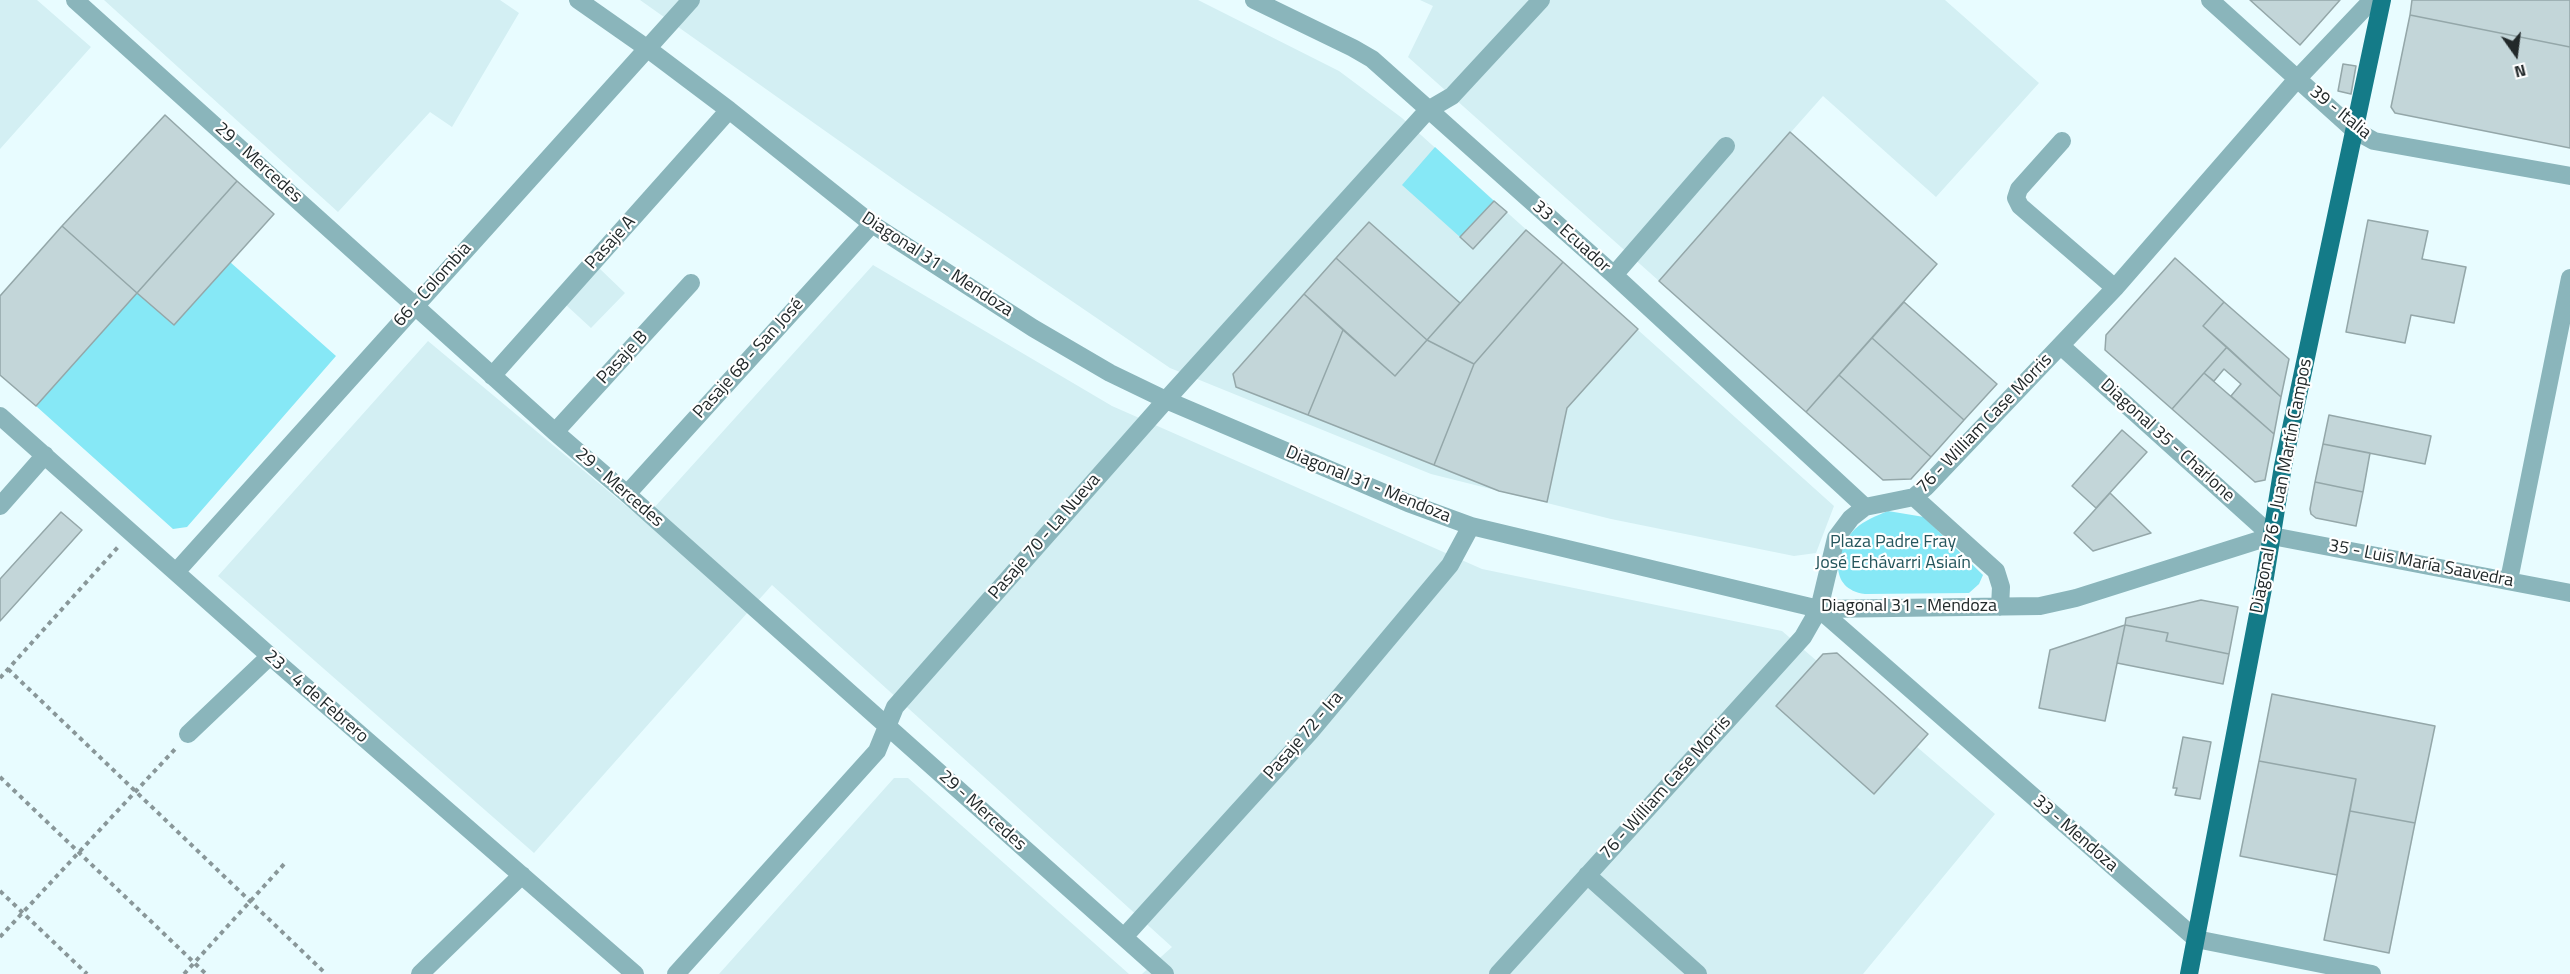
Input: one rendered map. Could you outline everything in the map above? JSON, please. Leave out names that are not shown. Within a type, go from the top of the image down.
[{"type":"main road","name":"Diagonal 76 - Juan Martín Campos","points":[[2188,974],[2272,536],[2283,466],[2382,0]]},
{"type":"street","name":"29 - Mercedes","points":[[75,0],[415,304],[492,376],[1165,974]]},
{"type":"street","name":"Diagonal 31 - Mendoza","points":[[578,0],[729,110],[872,224],[1033,328],[1110,373],[1166,400],[1397,498],[1471,526],[1819,609],[2000,608],[2061,603],[2272,536]]},
{"type":"street","name":"66 - Colombia","points":[[176,572],[690,0]]},
{"type":"street","name":"33 - Ecuador","points":[[1254,0],[1372,59],[1614,275],[1864,507]]},
{"type":"street","name":"Pasaje 70 - La Nueva","points":[[676,974],[877,751],[895,706],[1166,400],[1428,110],[1452,96],[1541,0]]},
{"type":"street","name":"39 - Italia","points":[[2210,0],[2354,130],[2374,141],[2570,177]]},
{"type":"street","name":"76 - William Case Morris","points":[[1498,974],[1803,637],[1819,609],[1836,538],[1851,518],[1864,507],[1914,496],[2115,288],[2298,78],[2372,0]]},
{"type":"street","name":"Pasaje A","points":[[492,376],[729,110]]},
{"type":"street","points":[[2062,141],[2019,189],[2016,198],[2020,207],[2115,288]]},
{"type":"street","points":[[1614,275],[1726,146]]},
{"type":"street","name":"Pasaje 68 - San José","points":[[627,494],[872,224]]},
{"type":"street","points":[[2508,580],[2570,278]]},
{"type":"street","name":"Pasaje B","points":[[555,432],[691,283]]},
{"type":"street","name":"Diagonal 35 - Charlone","points":[[2061,346],[2272,536]]},
{"type":"street","name":"23 - 4 de Febrero","points":[[0,416],[270,656],[635,974]]},
{"type":"street","points":[[0,506],[45,455]]},
{"type":"street","points":[[1914,496],[1996,571],[2001,587],[2000,608]]},
{"type":"street","name":"Pasaje 72 - Ira","points":[[1124,937],[1310,732],[1450,565],[1471,526]]},
{"type":"street","name":"35 - Luis María Saavedra","points":[[2272,536],[2570,593]]},
{"type":"street","name":"33 - Mendoza","points":[[1819,609],[2196,939],[2372,974]]},
{"type":"street","points":[[188,734],[270,656]]},
{"type":"street","points":[[420,974],[522,875]]},
{"type":"street","points":[[1587,875],[1698,974]]},
{"type":"path","points":[[0,678],[131,532]]},
{"type":"path","points":[[8,669],[326,974]]},
{"type":"path","points":[[0,937],[188,734]]},
{"type":"path","points":[[0,777],[206,974]]},
{"type":"path","points":[[184,974],[286,862]]},
{"type":"path","points":[[0,891],[87,974]]},
{"type":"shaded area","points":[[0,0],[37,0],[91,47],[0,149]]},
{"type":"shaded area","points":[[104,0],[500,0],[519,13],[452,127],[430,112],[338,212]]},
{"type":"shaded area","points":[[640,0],[1198,0],[1339,71],[1402,118],[1834,506],[1816,553],[1794,556],[1611,519],[1431,474],[1170,368],[903,186]]},
{"type":"shaded area","points":[[1420,0],[1945,0],[2039,83],[1936,197],[1823,96],[1659,281],[1408,57],[1433,6]]},
{"type":"shaded area","points":[[873,265],[1112,406],[1482,569],[1782,631],[1995,814],[1863,974],[1142,974],[1172,947],[772,585],[534,853],[218,576],[428,341],[643,520]]},
{"type":"shaded area","points":[[599,268],[625,293],[591,328],[566,305]]},
{"type":"shaded area","points":[[894,778],[908,778],[1129,974],[719,974]]},
{"type":"green space","points":[[1435,147],[1494,201],[1460,237],[1402,185]]},
{"type":"green space","points":[[230,262],[336,356],[187,527],[173,529],[36,406],[137,293],[174,325]]},
{"type":"green space","name":"Plaza Padre Fray José Echávarri Asiaín","points":[[1888,511],[1924,517],[1983,575],[1979,584],[1969,593],[1865,594],[1853,591],[1845,585],[1838,568],[1839,557],[1848,538],[1863,523]]},
{"type":"building","points":[[2250,0],[2340,0],[2300,45]]},
{"type":"building","points":[[2412,0],[2570,0],[2570,47],[2410,15]]},
{"type":"building","points":[[2410,15],[2570,47],[2570,148],[2395,113],[2391,107]]},
{"type":"building","points":[[2343,64],[2356,66],[2351,94],[2338,91]]},
{"type":"building","points":[[165,115],[237,181],[137,293],[62,226]]},
{"type":"building","points":[[1790,132],[1937,264],[1806,412],[1659,281]]},
{"type":"building","points":[[237,181],[274,214],[174,325],[137,293]]},
{"type":"building","points":[[1494,201],[1507,212],[1473,249],[1460,237]]},
{"type":"building","points":[[2368,220],[2428,231],[2422,259],[2466,267],[2454,323],[2411,315],[2405,343],[2346,332]]},
{"type":"building","points":[[1369,222],[1460,303],[1427,340],[1336,258]]},
{"type":"building","points":[[62,226],[137,293],[36,406],[0,375],[0,296]]},
{"type":"building","points":[[1526,230],[1563,262],[1474,364],[1427,340]]},
{"type":"building","points":[[1336,258],[1427,340],[1395,376],[1304,294]]},
{"type":"building","points":[[2175,258],[2224,302],[2203,326],[2227,347],[2172,409],[2105,350],[2106,335]]},
{"type":"building","points":[[1563,262],[1638,329],[1567,408],[1547,502],[1499,491],[1434,465],[1474,364]]},
{"type":"building","points":[[1304,294],[1343,330],[1308,415],[1236,387],[1233,374]]},
{"type":"building","points":[[1904,302],[1997,384],[1964,420],[1872,338]]},
{"type":"building","points":[[2224,302],[2289,359],[2281,397],[2203,326]]},
{"type":"building","points":[[1343,330],[1395,376],[1427,340],[1474,364],[1434,465],[1308,415]]},
{"type":"building","points":[[1872,338],[1964,420],[1931,457],[1839,375]]},
{"type":"building","points":[[2227,347],[2281,397],[2274,434],[2231,396],[2241,384],[2224,369],[2214,381],[2204,373]]},
{"type":"building","points":[[2204,373],[2274,434],[2265,480],[2255,482],[2172,409]]},
{"type":"building","points":[[1839,375],[1931,457],[1911,479],[1883,480],[1806,412]]},
{"type":"building","points":[[2329,415],[2431,436],[2425,464],[2323,444]]},
{"type":"building","points":[[2122,430],[2147,452],[2096,508],[2072,486]]},
{"type":"building","points":[[2323,444],[2370,453],[2363,492],[2315,482]]},
{"type":"building","points":[[2315,482],[2363,492],[2356,526],[2316,518],[2311,514]]},
{"type":"building","points":[[2110,493],[2151,533],[2093,551],[2074,533]]},
{"type":"building","points":[[61,512],[82,530],[0,621],[0,579]]},
{"type":"building","points":[[2201,600],[2238,607],[2229,654],[2166,641],[2168,633],[2125,625],[2126,618]]},
{"type":"building","points":[[2125,625],[2168,633],[2166,641],[2229,654],[2223,684],[2117,663]]},
{"type":"building","points":[[2125,625],[2105,721],[2039,708],[2050,650]]},
{"type":"building","points":[[1837,653],[1928,734],[1874,794],[1776,706],[1823,654]]},
{"type":"building","points":[[2272,694],[2435,726],[2415,823],[2350,811],[2356,779],[2259,761]]},
{"type":"building","points":[[2183,737],[2211,742],[2200,799],[2175,795],[2177,788],[2173,788]]},
{"type":"building","points":[[2259,761],[2356,779],[2337,875],[2240,856]]},
{"type":"building","points":[[2350,811],[2415,823],[2389,953],[2324,940]]}]
